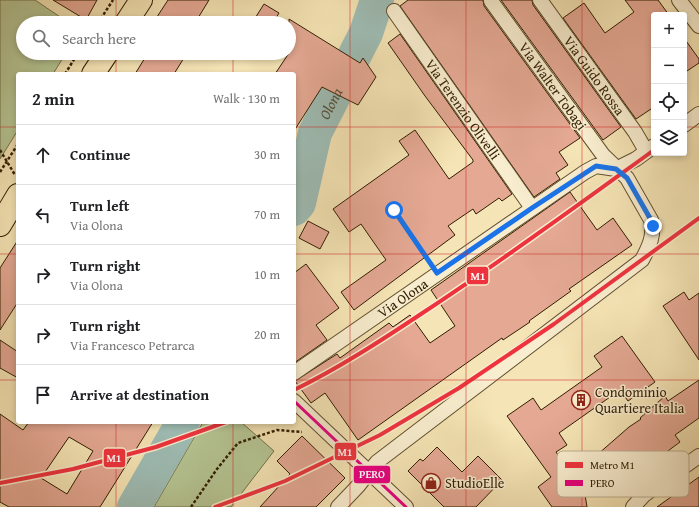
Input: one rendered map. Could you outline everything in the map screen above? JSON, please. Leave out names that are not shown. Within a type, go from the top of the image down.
[{"type":"main road","points":[[94,72],[102,60]]},
{"type":"main road","points":[[0,225],[16,198]]},
{"type":"street","name":"Via Guido Rossa","points":[[540,0],[635,132],[650,149]]},
{"type":"street","points":[[679,0],[699,26]]},
{"type":"street","name":"Via Walter Tobagi","points":[[338,507],[378,462],[642,260],[650,245],[653,226],[651,220],[627,178],[603,155],[491,1]]},
{"type":"street","name":"Via Terenzio Olivelli","points":[[394,11],[532,208]]},
{"type":"street","points":[[687,122],[699,114]]},
{"type":"street","points":[[616,169],[636,159],[650,149]]},
{"type":"street","name":"Via Olona","points":[[296,371],[532,208],[596,166],[616,169]]},
{"type":"street","points":[[296,403],[406,507]]},
{"type":"street","points":[[689,463],[699,456]]},
{"type":"street","points":[[633,507],[643,497]]},
{"type":"path","points":[[103,16],[113,0]]},
{"type":"path","points":[[65,72],[73,60]]},
{"type":"path","points":[[0,172],[16,147]]},
{"type":"path","points":[[0,150],[16,177]]},
{"type":"path","points":[[394,210],[437,273]]},
{"type":"path","points":[[191,507],[217,469],[238,443],[277,430],[303,432]]},
{"type":"green space","points":[[0,0],[35,0],[59,16],[16,16],[16,60],[62,60],[54,72],[16,72],[16,133],[0,159]]},
{"type":"green space","points":[[202,424],[243,424],[274,451],[231,507],[154,507]]},
{"type":"building","points":[[53,0],[97,0],[88,16],[79,16]]},
{"type":"building","points":[[168,0],[209,0],[199,16],[158,16]]},
{"type":"building","points":[[408,0],[483,0],[484,6],[580,138],[559,152],[568,165],[556,173],[560,179],[534,197],[400,6]]},
{"type":"building","points":[[501,0],[532,0],[533,5],[621,127],[603,140]]},
{"type":"building","points":[[625,0],[658,0],[667,12],[651,12],[651,109],[636,119],[563,18],[584,3],[605,33],[634,12]]},
{"type":"building","points":[[264,4],[279,13],[277,16],[256,16]]},
{"type":"building","points":[[296,23],[360,63],[363,58],[376,77],[358,105],[322,87],[296,128],[296,72],[276,72],[284,60],[296,60]]},
{"type":"building","points":[[400,34],[512,194],[502,201],[499,198],[476,214],[473,209],[448,226],[455,235],[354,310],[341,292],[386,260],[361,224],[349,232],[333,209],[409,155],[399,141],[415,130],[449,179],[473,162],[388,43]]},
{"type":"building","points":[[687,42],[699,59],[699,63],[687,71]]},
{"type":"building","points":[[144,60],[183,60],[175,72],[136,72]]},
{"type":"building","points":[[570,192],[597,230],[613,218],[632,245],[569,289],[571,291],[529,321],[530,322],[503,340],[502,338],[358,440],[325,393],[311,403],[296,380],[337,354],[340,358],[389,323],[393,327],[410,315],[430,343],[455,326],[431,290]]},
{"type":"building","points":[[308,221],[329,232],[320,249],[299,238]]},
{"type":"building","points":[[16,243],[16,305],[0,330],[0,268]]},
{"type":"building","points":[[306,264],[339,308],[316,325],[327,340],[296,362],[296,272]]},
{"type":"building","name":"Condominio Quartiere Italia","points":[[684,292],[689,300],[699,293],[699,360],[663,306]]},
{"type":"building","name":"Condominio Quartiere Italia","points":[[622,336],[655,382],[628,401],[620,390],[559,433],[567,445],[556,452],[557,497],[585,497],[587,507],[552,507],[538,487],[551,477],[507,416],[533,398],[541,410],[602,367],[594,356]]},
{"type":"building","points":[[0,340],[16,351],[16,377],[0,368]]},
{"type":"building","points":[[699,380],[699,418],[675,435],[680,442],[668,451],[601,451],[629,427],[641,419],[640,418],[665,396],[668,401]]},
{"type":"building","points":[[0,414],[23,430],[28,424],[152,424],[100,507],[9,507],[0,502]],"holes":[[[69,437],[93,451],[67,494],[41,478]]]},
{"type":"building","points":[[302,436],[345,478],[316,507],[260,507],[290,474],[277,461]]},
{"type":"building","points":[[437,447],[462,472],[478,456],[502,480],[476,507],[444,507],[408,471],[420,459],[423,461]]},
{"type":"building","points":[[699,477],[699,507],[657,507],[671,497],[689,497],[689,484]]},
{"type":"waterway","name":"Olona","points":[[296,207],[299,203],[315,133],[366,33],[377,0]]},
{"type":"waterway","name":"Olona","points":[[134,507],[182,424]]},
{"type":"metro line","name":"M1","points":[[296,389],[360,353],[453,293],[651,152]]},
{"type":"metro line","name":"M1","points":[[215,507],[285,481],[380,435],[459,388],[554,324],[699,218]]},
{"type":"metro line","name":"M1","points":[[0,483],[73,469],[156,447],[220,424]]},
{"type":"transit line","name":"PERO","points":[[296,403],[406,507]]},
{"type":"place","name":"Condominio Quartiere Italia","points":[[581,400]]},
{"type":"place","name":"StudioElle","points":[[431,483]]},
{"type":"route","points":[[394,210],[437,273],[596,166],[616,169],[627,178],[653,226]]}]
